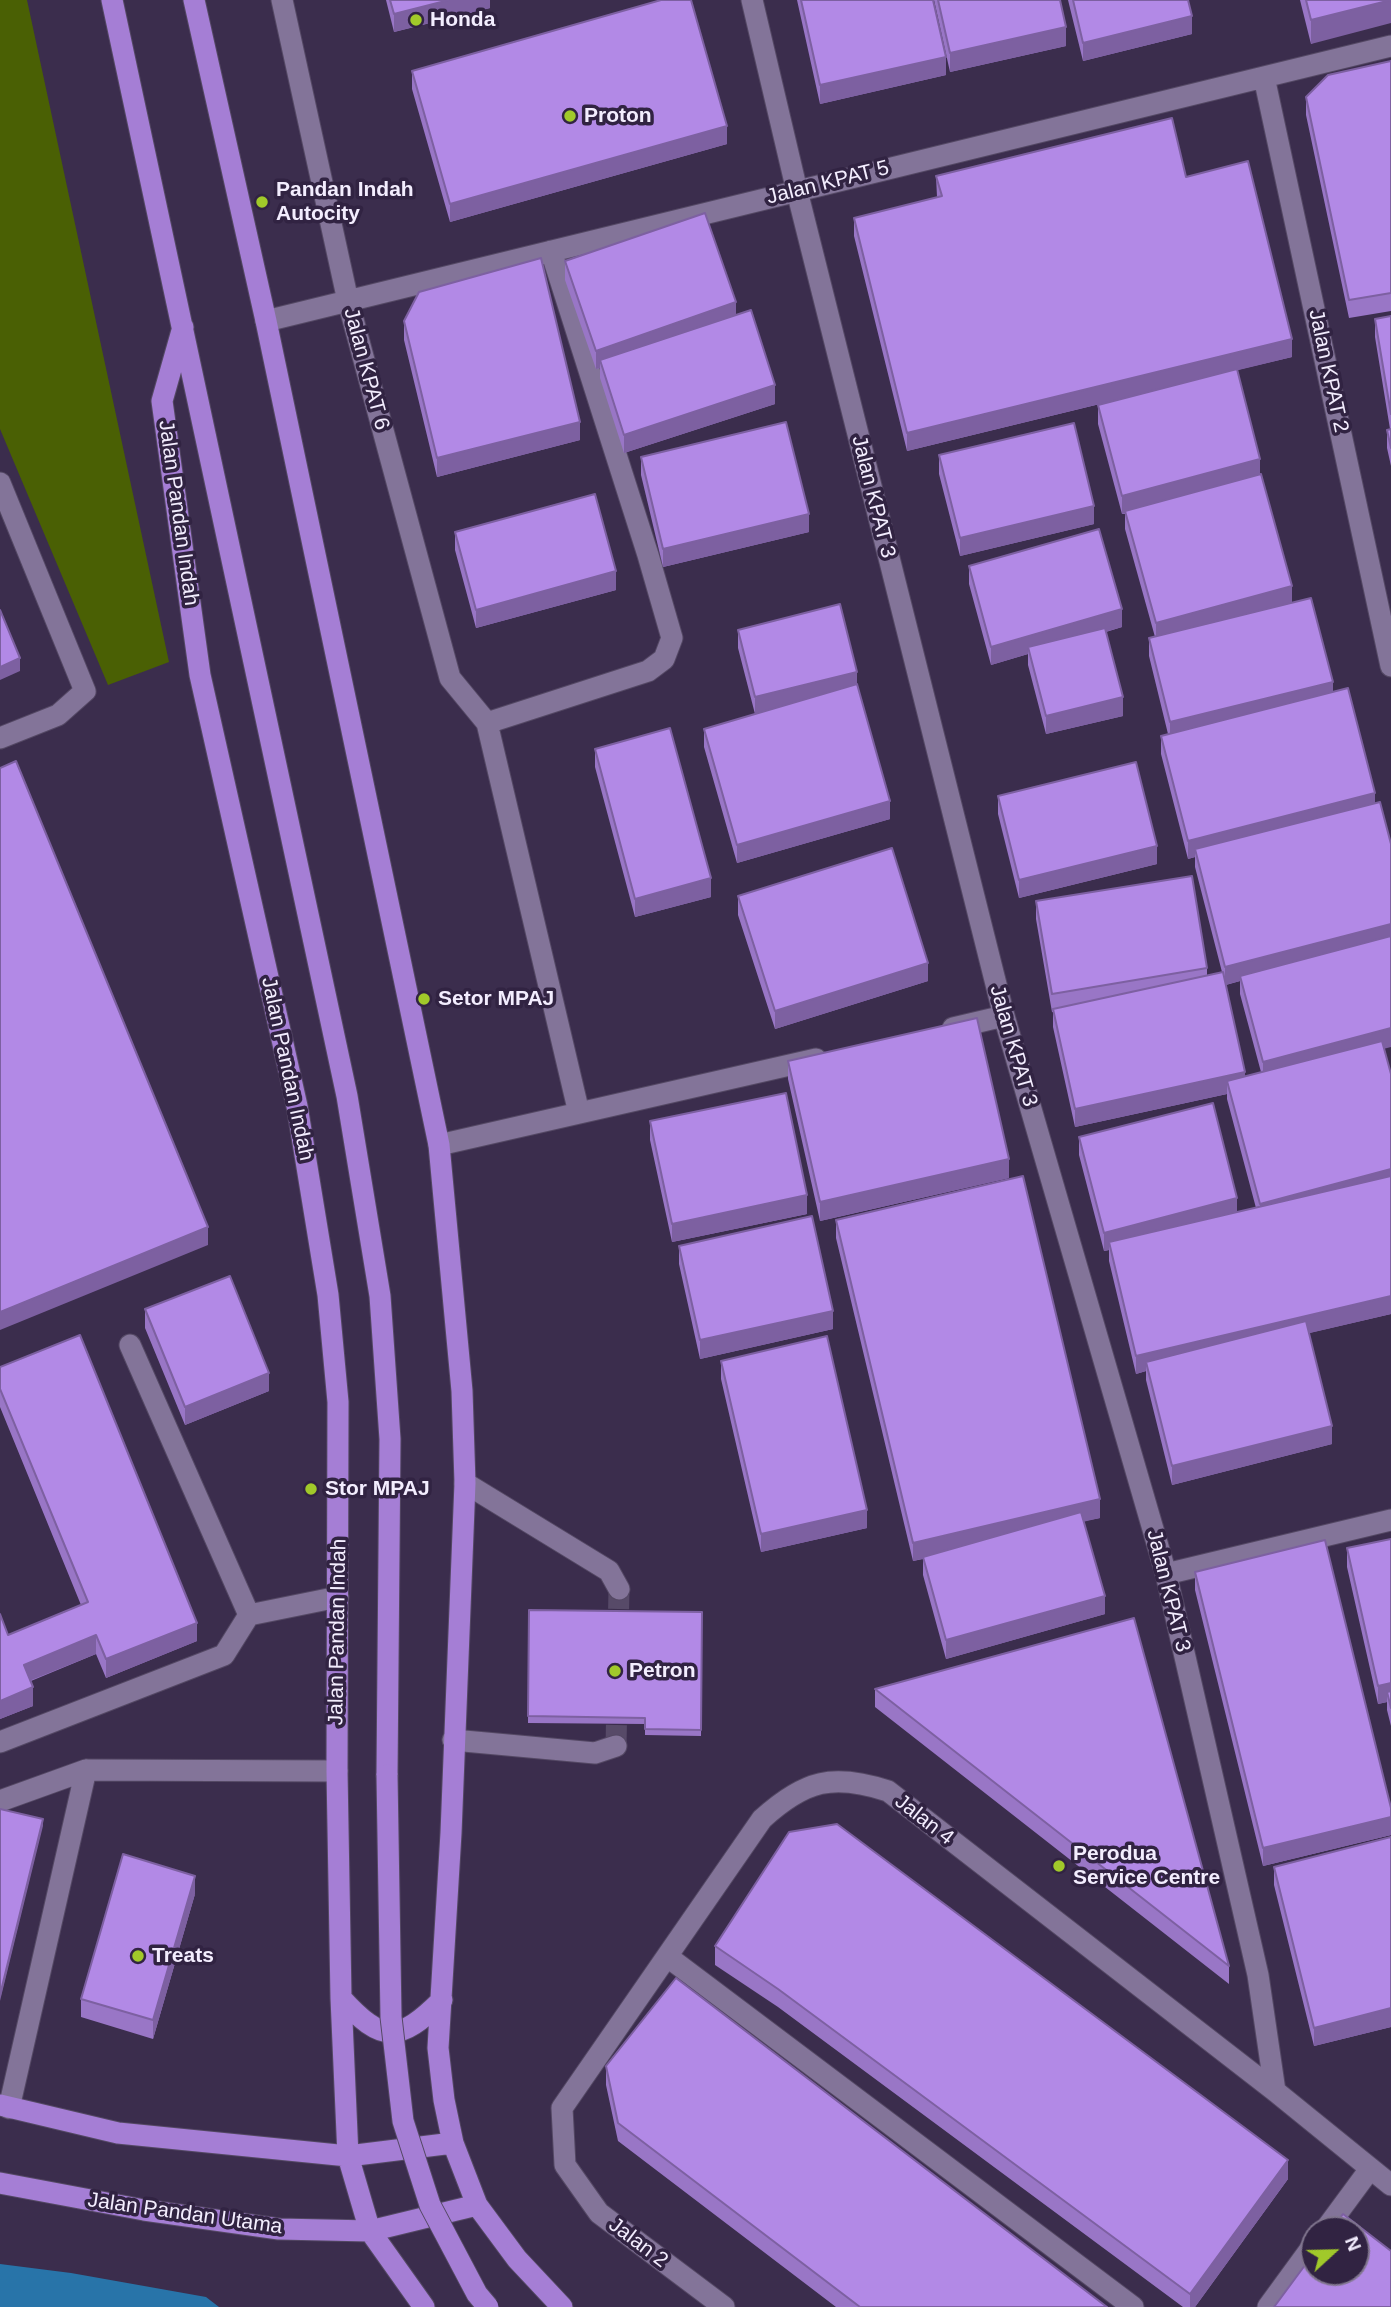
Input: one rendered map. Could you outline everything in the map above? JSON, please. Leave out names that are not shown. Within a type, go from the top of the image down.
[{"type":"main road","name":"Jalan Pandan Indah","points":[[112,0],[183,327],[162,401],[201,675],[297,1106],[328,1295],[338,1402],[337,1771],[341,1998],[348,2156]]},
{"type":"main road","points":[[194,0],[266,321],[439,1145],[462,1391],[465,1483],[438,2048],[444,2100],[453,2143],[477,2205],[517,2259],[562,2307]]},
{"type":"main road","points":[[183,327],[346,1096],[380,1296],[390,1439],[387,1775],[391,2017],[403,2121],[430,2205],[477,2294],[488,2307]]},
{"type":"main road","points":[[341,1998],[366,2025],[384,2033],[405,2030],[421,2021],[442,2000]]},
{"type":"main road","points":[[4,2107],[118,2133],[348,2156],[453,2143]]},
{"type":"main road","points":[[348,2156],[370,2231],[424,2307]]},
{"type":"main road","name":"Jalan Pandan Utama","points":[[3,2185],[279,2230],[370,2231],[477,2205]]},
{"type":"street","name":"Jalan KPAT 6","points":[[282,0],[348,301],[450,678],[487,723]]},
{"type":"street","name":"Jalan KPAT 3","points":[[752,0],[797,191],[1004,1016],[1166,1574],[1258,1975],[1275,2091]]},
{"type":"street","name":"Jalan KPAT 5","points":[[266,321],[1391,46]]},
{"type":"street","name":"Jalan KPAT 2","points":[[1264,77],[1391,666]]},
{"type":"street","points":[[551,251],[672,638],[664,659],[648,671],[487,723],[579,1113]]},
{"type":"street","points":[[0,483],[85,691],[58,715],[0,738]]},
{"type":"street","points":[[937,1031],[1004,1016]]},
{"type":"street","points":[[439,1145],[831,1055]]},
{"type":"street","points":[[130,1345],[249,1615]]},
{"type":"street","points":[[465,1483],[609,1571],[619,1589]]},
{"type":"street","points":[[1166,1574],[1391,1520]]},
{"type":"street","points":[[0,1742],[224,1655],[249,1615],[338,1597]]},
{"type":"street","points":[[453,1740],[595,1753],[616,1746]]},
{"type":"street","points":[[0,1801],[86,1770],[337,1771]]},
{"type":"street","points":[[4,2107],[86,1770]]},
{"type":"street","name":"Jalan 4","points":[[565,2165],[562,2108],[762,1819],[786,1798],[820,1783],[856,1781],[888,1791],[1275,2091],[1391,2185]]},
{"type":"street","points":[[668,1957],[1133,2307]]},
{"type":"street","name":"Jalan 2","points":[[565,2165],[599,2213],[724,2307]]},
{"type":"street","points":[[1335,2216],[1370,2169]]},
{"type":"street","points":[[1268,2307],[1300,2264]]},
{"type":"green space","points":[[0,0],[27,0],[169,662],[108,685],[0,429]]},
{"type":"water","points":[[0,2264],[71,2273],[206,2297],[219,2307],[0,2307]]},
{"type":"building","points":[[390,0],[449,0],[394,14]]},
{"type":"building","name":"Proton","points":[[661,0],[691,0],[727,126],[450,204],[412,71]]},
{"type":"building","points":[[801,0],[933,0],[946,57],[820,85]]},
{"type":"building","points":[[938,0],[1060,0],[1066,27],[950,53]]},
{"type":"building","points":[[1073,0],[1188,0],[1192,16],[1083,43]]},
{"type":"building","points":[[1306,0],[1391,0],[1311,20]]},
{"type":"building","points":[[1391,61],[1391,293],[1349,300],[1306,97],[1328,75]]},
{"type":"building","points":[[1172,118],[1186,177],[1248,161],[1292,339],[907,433],[854,218],[942,196],[936,176]]},
{"type":"building","points":[[705,213],[736,302],[596,351],[565,261]]},
{"type":"building","points":[[541,258],[580,422],[437,458],[404,321],[419,292]]},
{"type":"building","points":[[751,310],[775,385],[624,435],[600,360]]},
{"type":"building","points":[[1391,316],[1391,414],[1375,319]]},
{"type":"building","points":[[1237,369],[1260,459],[1122,496],[1098,405]]},
{"type":"building","points":[[786,422],[809,514],[663,549],[641,457]]},
{"type":"building","points":[[1074,423],[1094,506],[960,538],[939,455]]},
{"type":"building","points":[[1391,429],[1391,448],[1387,430]]},
{"type":"building","points":[[1261,474],[1292,586],[1156,623],[1125,511]]},
{"type":"building","points":[[595,494],[616,571],[476,610],[455,532]]},
{"type":"building","points":[[1099,529],[1122,609],[991,647],[969,566]]},
{"type":"building","points":[[1311,598],[1333,682],[1170,722],[1149,638]]},
{"type":"building","points":[[840,604],[857,672],[755,697],[738,630]]},
{"type":"building","points":[[0,610],[20,658],[0,667]]},
{"type":"building","points":[[1105,628],[1123,697],[1046,716],[1028,647]]},
{"type":"building","points":[[857,684],[890,801],[737,845],[704,729]]},
{"type":"building","points":[[1348,688],[1375,793],[1188,841],[1161,736]]},
{"type":"building","points":[[670,728],[711,878],[635,899],[595,749]]},
{"type":"building","points":[[16,761],[208,1227],[0,1312],[0,768]]},
{"type":"building","points":[[1136,762],[1157,846],[1019,880],[998,796]]},
{"type":"building","points":[[1380,802],[1391,844],[1391,924],[1225,967],[1195,849]]},
{"type":"building","points":[[892,848],[928,963],[775,1011],[738,896]]},
{"type":"building","points":[[1192,876],[1207,968],[1052,994],[1036,901]]},
{"type":"building","points":[[1391,936],[1391,1028],[1263,1062],[1240,976]]},
{"type":"building","points":[[1223,972],[1245,1072],[1075,1109],[1053,1009]]},
{"type":"building","points":[[977,1018],[1009,1159],[820,1202],[788,1061]]},
{"type":"building","points":[[1382,1041],[1391,1074],[1391,1169],[1260,1204],[1227,1081]]},
{"type":"building","points":[[786,1093],[807,1195],[672,1224],[650,1121]]},
{"type":"building","points":[[1213,1103],[1237,1198],[1104,1233],[1079,1137]]},
{"type":"building","points":[[1023,1176],[1100,1499],[913,1543],[836,1220]]},
{"type":"building","points":[[1391,1176],[1391,1296],[1136,1356],[1109,1242]]},
{"type":"building","points":[[812,1216],[833,1311],[700,1340],[679,1246]]},
{"type":"building","points":[[230,1276],[269,1373],[185,1407],[145,1309]]},
{"type":"building","points":[[1306,1321],[1332,1426],[1172,1466],[1146,1362]]},
{"type":"building","points":[[80,1335],[197,1623],[106,1659],[96,1635],[24,1665],[33,1687],[0,1701],[0,1614],[8,1635],[88,1602],[0,1389],[0,1367]]},
{"type":"building","points":[[827,1336],[867,1510],[761,1534],[721,1361]]},
{"type":"building","points":[[1081,1512],[1105,1596],[946,1640],[923,1557]]},
{"type":"building","points":[[1391,1539],[1391,1683],[1378,1686],[1347,1548]]},
{"type":"building","points":[[1325,1540],[1391,1817],[1263,1848],[1195,1572]]},
{"type":"building","name":"Petron","points":[[529,1610],[702,1612],[701,1730],[645,1729],[645,1718],[528,1716]]},
{"type":"building","points":[[1134,1618],[1229,1966],[875,1689]]},
{"type":"building","points":[[1391,1691],[1391,1708],[1387,1692]]},
{"type":"building","points":[[0,1809],[43,1819],[0,1995]]},
{"type":"building","points":[[837,1824],[1288,2160],[1190,2294],[778,1989],[715,1946],[789,1832]]},
{"type":"building","points":[[1391,1837],[1391,2008],[1314,2028],[1274,1867]]},
{"type":"building","name":"Treats","points":[[123,1854],[195,1876],[153,2020],[81,1999]]},
{"type":"building","points":[[676,1978],[1107,2307],[860,2307],[618,2123],[606,2066]]},
{"type":"building","points":[[1370,2235],[1391,2251],[1391,2307],[1274,2307],[1300,2272],[1300,2286],[1370,2286]]},
{"type":"tunnel","points":[[618,1640],[619,1589]]},
{"type":"tunnel","points":[[616,1746],[617,1696]]},
{"type":"place","name":"Honda","points":[[416,20]]},
{"type":"place","name":"Proton","points":[[570,116]]},
{"type":"place","name":"Pandan Indah Autocity","points":[[262,202]]},
{"type":"place","name":"Setor MPAJ","points":[[424,999]]},
{"type":"place","name":"Stor MPAJ","points":[[311,1489]]},
{"type":"place","name":"Petron","points":[[615,1671]]},
{"type":"place","name":"Perodua Service Centre","points":[[1059,1866]]},
{"type":"place","name":"Treats","points":[[138,1956]]}]
